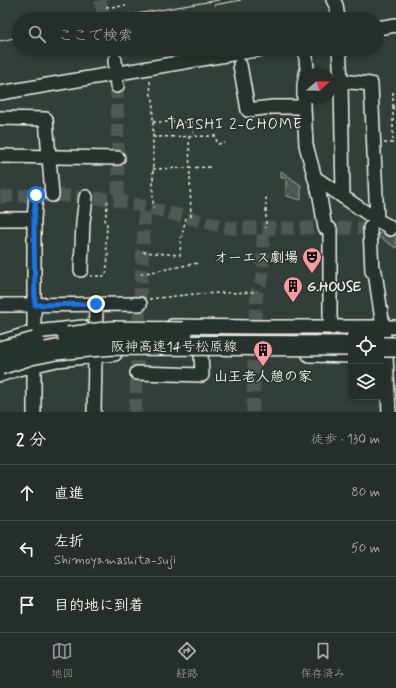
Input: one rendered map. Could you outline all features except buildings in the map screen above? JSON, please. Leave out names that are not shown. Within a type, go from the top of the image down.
[{"type":"highway","name":"阪神高速14号松原線","points":[[0,351],[54,338],[112,331],[348,335]]},
{"type":"highway","name":"阪神高速14号松原線","points":[[0,365],[31,355],[56,350],[113,345],[348,346]]},
{"type":"street","points":[[333,0],[336,5],[337,12]]},
{"type":"street","points":[[384,27],[396,25]]},
{"type":"street","points":[[0,94],[117,80],[229,56]]},
{"type":"street","points":[[306,56],[307,69],[304,85],[306,145],[328,228],[330,318],[332,328]]},
{"type":"street","points":[[340,56],[342,81],[343,197]]},
{"type":"street","points":[[115,60],[117,80]]},
{"type":"street","points":[[240,64],[248,110],[272,107],[304,107]]},
{"type":"street","points":[[342,81],[371,84],[374,143],[371,226],[372,271],[375,272],[389,331],[388,353],[384,378]]},
{"type":"street","points":[[0,118],[46,119],[52,195]]},
{"type":"street","points":[[0,156],[118,158]]},
{"type":"street","points":[[314,177],[343,197],[371,226],[391,229]]},
{"type":"street","points":[[34,412],[34,219],[36,195]]},
{"type":"street","points":[[86,197],[82,222],[86,273]]},
{"type":"street","points":[[0,219],[34,219]]},
{"type":"street","points":[[0,305],[144,302]]},
{"type":"street","points":[[94,412],[96,304]]},
{"type":"street","points":[[0,342],[34,332],[95,325],[332,328],[389,331]]},
{"type":"street","points":[[138,348],[139,330]]},
{"type":"street","points":[[254,349],[255,331]]},
{"type":"street","points":[[0,375],[18,369],[57,360],[138,352],[348,356]]},
{"type":"street","points":[[137,373],[202,375],[202,353]]},
{"type":"street","points":[[384,394],[389,412]]},
{"type":"path","points":[[106,7],[126,6]]},
{"type":"path","points":[[150,81],[151,95],[153,99],[153,208]]},
{"type":"path","points":[[374,143],[393,143],[395,108],[393,92]]},
{"type":"path","points":[[153,122],[192,122],[194,136]]},
{"type":"path","points":[[189,136],[191,219]]},
{"type":"path","points":[[153,137],[216,136],[217,144],[225,143]]},
{"type":"path","points":[[153,169],[214,167]]},
{"type":"path","points":[[266,197],[266,228]]},
{"type":"path","points":[[86,273],[106,276],[108,256],[106,246],[107,222],[105,221],[108,199]]},
{"type":"path","points":[[143,252],[180,255],[181,239],[186,218]]},
{"type":"path","points":[[141,274],[198,263]]},
{"type":"path","points":[[144,302],[194,294],[257,292]]},
{"type":"shaded area","points":[[281,171],[301,185],[301,200],[286,196],[286,178],[281,178]]},
{"type":"shaded area","points":[[392,233],[396,236],[396,248],[375,234]]},
{"type":"tunnel","points":[[100,0],[103,12]]},
{"type":"tunnel","points":[[117,86],[118,200]]},
{"type":"tunnel","points":[[0,197],[52,195],[118,200],[229,228],[366,228]]},
{"type":"tunnel","points":[[139,320],[145,207]]},
{"type":"tunnel","points":[[255,322],[257,292],[263,276],[263,228]]},
{"type":"tunnel","points":[[135,412],[138,357]]},
{"type":"tunnel","points":[[253,412],[254,358]]},
{"type":"tram line","points":[[148,12],[219,0]]},
{"type":"tram line","points":[[214,5],[241,0]]},
{"type":"tram line","points":[[0,41],[12,38]]},
{"type":"place","name":"オーエス劇場","points":[[312,274]]},
{"type":"place","name":"G.HOUSE","points":[[293,303]]},
{"type":"place","name":"山王老人憩の家","points":[[263,367]]},
{"type":"district","name":"TAISHI 2-CHOME","points":[[235,124]]},
{"type":"route","points":[[36,195],[34,219],[35,305],[96,304]]}]
